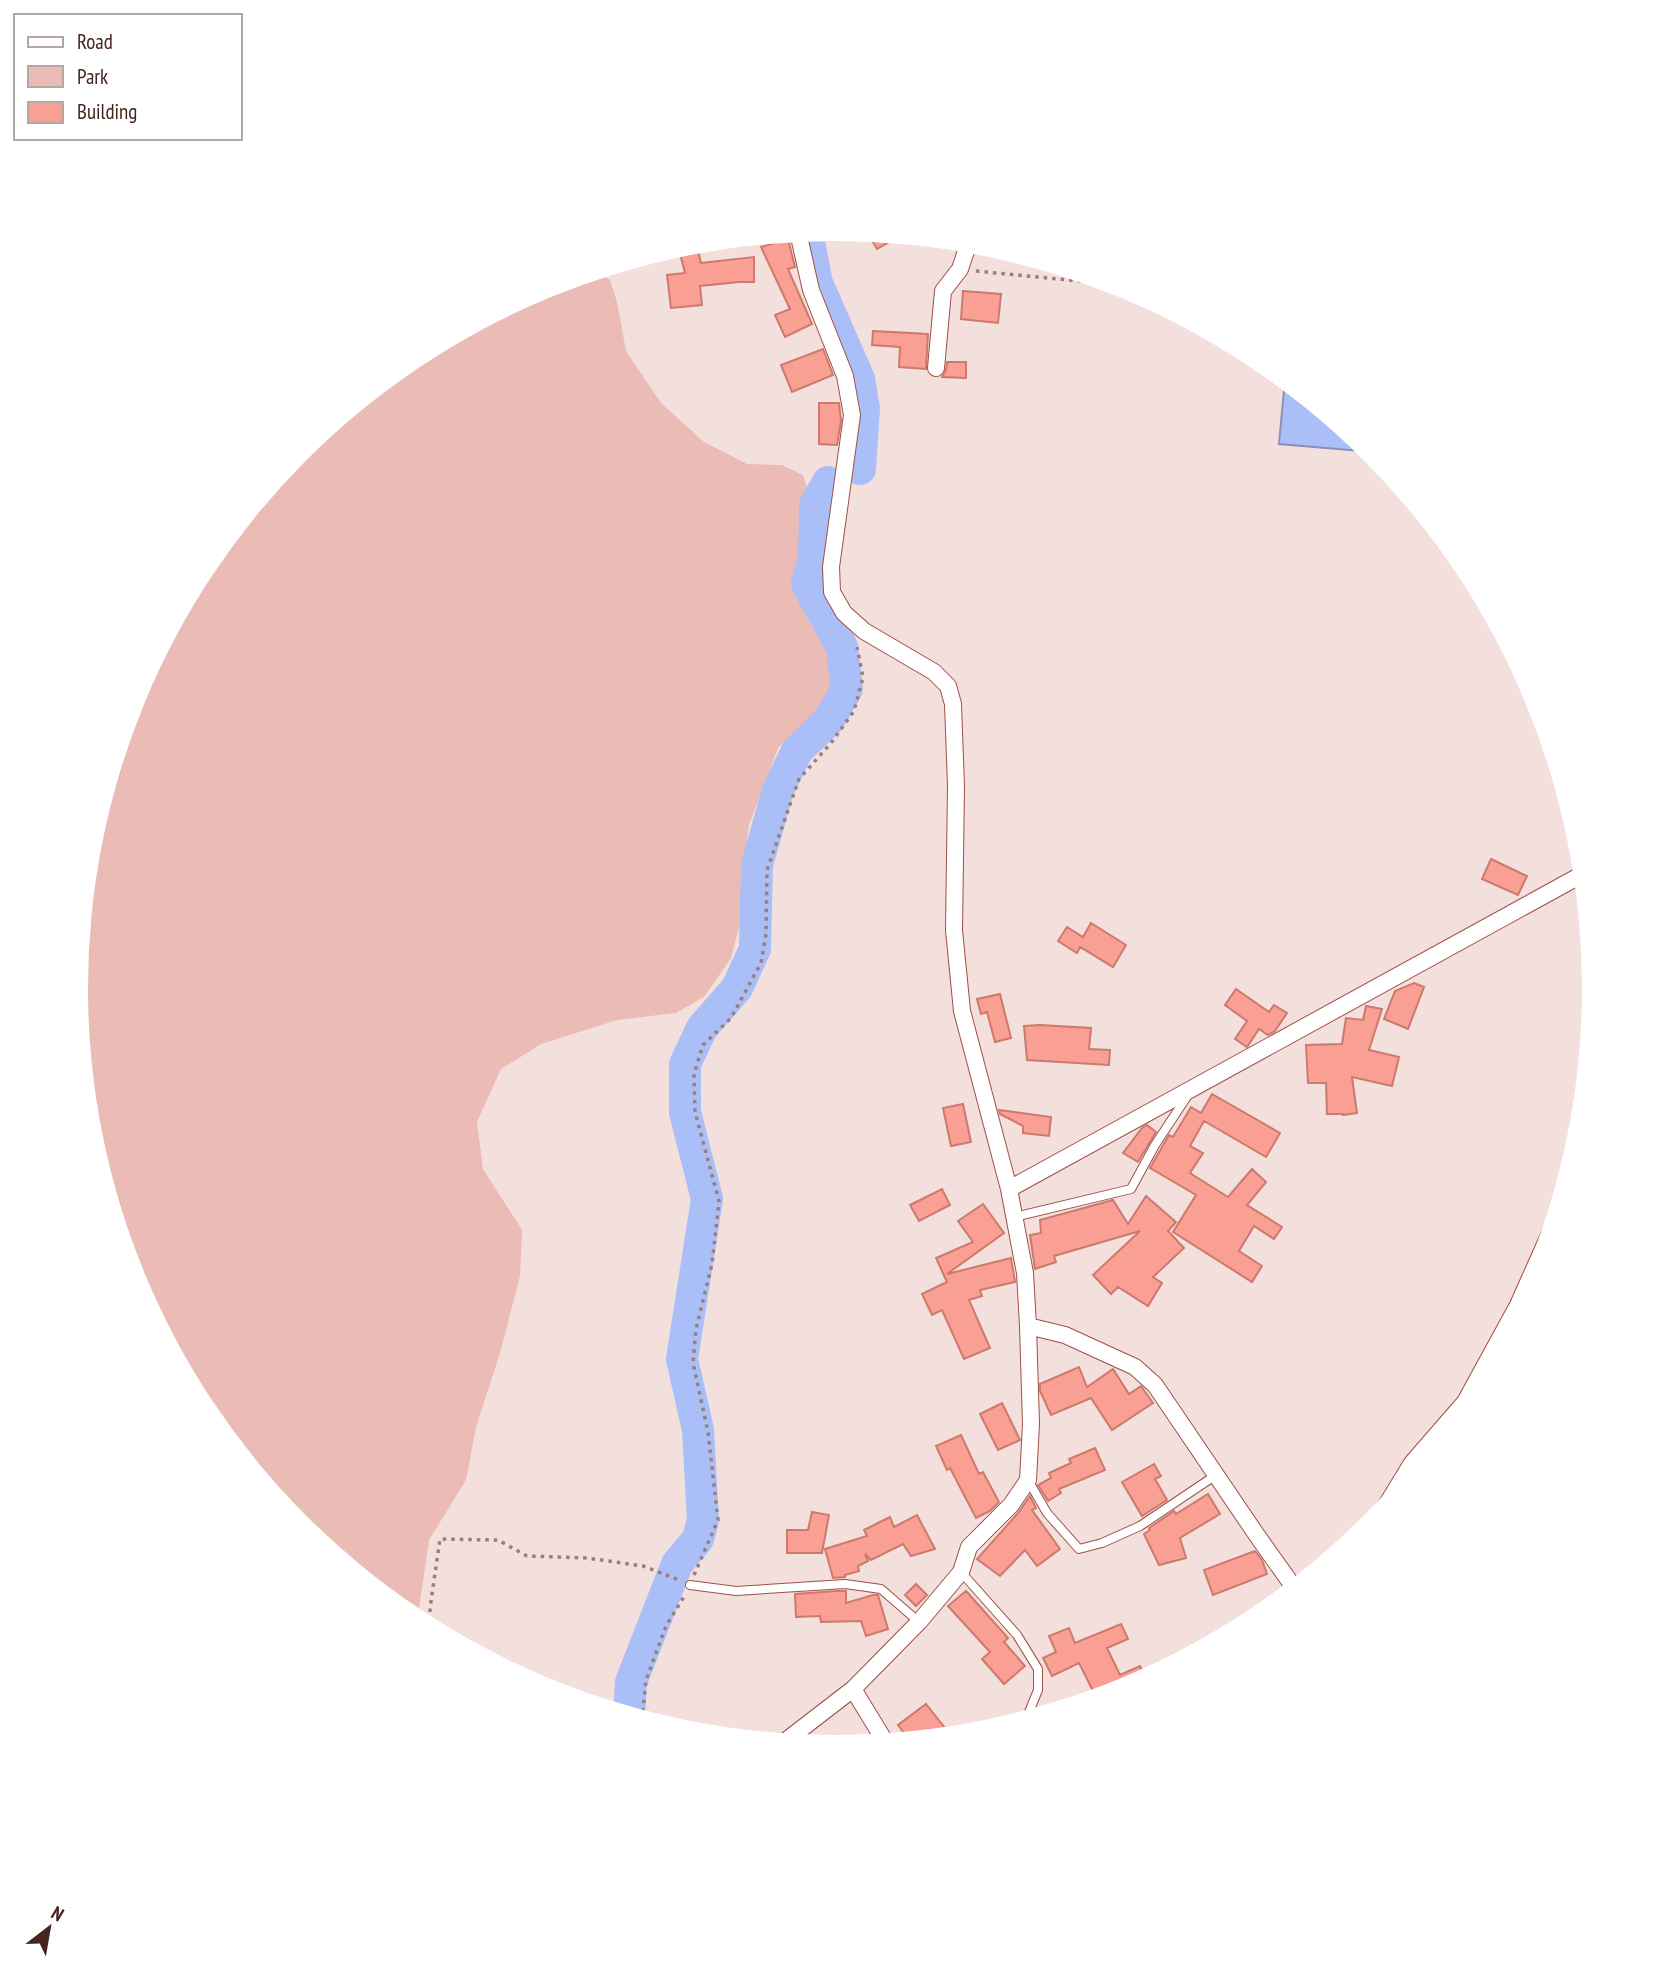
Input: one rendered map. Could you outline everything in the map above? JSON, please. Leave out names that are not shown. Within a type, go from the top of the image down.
[{"type":"street","points":[[794,1734],[853,1689],[919,1622],[961,1572],[970,1547],[1011,1505],[1028,1480],[1031,1424],[1025,1273],[1009,1189],[962,1010],[954,930],[956,786],[953,704],[948,686],[934,672],[864,631],[844,613],[832,592],[831,566],[852,415],[845,376],[811,290],[800,242]]},
{"type":"street","points":[[936,368],[943,291],[960,269],[965,252]]},
{"type":"street","points":[[1009,1189],[1574,879]]},
{"type":"street","points":[[1028,1326],[1065,1335],[1135,1367],[1154,1385],[1291,1582]]},
{"type":"street","points":[[853,1689],[881,1734]]},
{"type":"lane","points":[[1014,1217],[1130,1189],[1191,1089]]},
{"type":"lane","points":[[1028,1480],[1047,1513],[1079,1549],[1102,1543],[1140,1526],[1216,1475]]},
{"type":"lane","points":[[961,1572],[1017,1635],[1038,1669],[1038,1690],[1030,1710]]},
{"type":"lane","points":[[690,1585],[736,1591],[845,1584],[869,1587],[881,1589],[919,1622]]},
{"type":"path","points":[[960,269],[1073,280]]},
{"type":"path","points":[[643,1711],[646,1680],[666,1626],[690,1585],[718,1520],[708,1432],[693,1363],[696,1329],[712,1264],[719,1201],[695,1112],[694,1074],[703,1045],[731,1018],[761,963],[766,934],[767,870],[799,779],[831,743],[854,711],[863,677],[856,648],[864,631]]},
{"type":"path","points":[[430,1616],[440,1539],[498,1540],[527,1556],[587,1558],[643,1566],[664,1574]]},
{"type":"green space","points":[[606,277],[610,280],[617,302],[626,351],[661,403],[704,442],[747,464],[782,465],[803,475],[810,496],[803,556],[796,582],[830,652],[837,684],[820,712],[778,748],[749,825],[740,924],[731,958],[705,996],[676,1013],[617,1020],[541,1044],[501,1069],[477,1122],[483,1169],[522,1230],[520,1276],[500,1353],[476,1427],[466,1480],[429,1540],[419,1608],[380,1582],[342,1551],[306,1517],[242,1444],[213,1404],[188,1362],[144,1275],[113,1182],[94,1086],[88,988],[94,891],[113,795],[144,702],[188,615],[213,573],[242,533],[306,460],[380,395],[461,341],[504,318]]},
{"type":"water","points":[[1284,391],[1354,450],[1279,444]]},
{"type":"building","points":[[789,243],[795,267],[788,269],[812,324],[785,337],[775,315],[790,309],[761,247]]},
{"type":"building","points":[[873,243],[887,243],[877,249]]},
{"type":"building","points":[[699,253],[701,263],[754,257],[754,282],[700,286],[702,305],[671,308],[667,275],[685,273],[681,257],[689,255]]},
{"type":"building","points":[[963,291],[1001,294],[998,323],[961,319]]},
{"type":"building","points":[[873,331],[928,334],[926,369],[899,367],[900,347],[872,345]]},
{"type":"building","points":[[823,349],[833,375],[792,392],[781,365]]},
{"type":"building","points":[[947,362],[966,362],[966,378],[942,377]]},
{"type":"building","points":[[819,403],[839,403],[841,421],[837,445],[819,444]]},
{"type":"building","points":[[1491,859],[1527,876],[1518,895],[1482,879]]},
{"type":"building","points":[[1091,923],[1126,945],[1113,967],[1080,947],[1077,953],[1058,941],[1067,927],[1083,937]]},
{"type":"building","points":[[1414,983],[1424,987],[1408,1029],[1384,1019],[1395,991]]},
{"type":"building","points":[[1236,989],[1269,1012],[1274,1005],[1287,1013],[1275,1031],[1268,1035],[1259,1029],[1247,1047],[1235,1039],[1247,1021],[1225,1005]]},
{"type":"building","points":[[1000,994],[1011,1038],[995,1042],[987,1012],[981,1014],[977,999]]},
{"type":"building","points":[[1366,1006],[1382,1009],[1369,1050],[1399,1057],[1392,1086],[1352,1077],[1357,1113],[1327,1114],[1326,1083],[1308,1083],[1306,1045],[1342,1044],[1346,1018],[1363,1020]]},
{"type":"building","points":[[1024,1026],[1091,1028],[1089,1049],[1110,1050],[1109,1065],[1027,1060]]},
{"type":"building","points":[[1212,1094],[1280,1133],[1266,1157],[1204,1121],[1190,1146],[1203,1153],[1190,1173],[1228,1197],[1252,1169],[1266,1182],[1247,1205],[1282,1227],[1274,1239],[1254,1226],[1239,1251],[1262,1266],[1252,1282],[1173,1232],[1196,1195],[1150,1168],[1169,1135],[1173,1137],[1191,1107],[1201,1113]]},
{"type":"building","points":[[963,1104],[971,1142],[951,1146],[943,1108]]},
{"type":"building","points":[[999,1110],[1051,1117],[1049,1136],[1023,1133],[1023,1126],[1000,1114]]},
{"type":"building","points":[[1147,1125],[1156,1132],[1138,1162],[1123,1153]]},
{"type":"building","points":[[942,1189],[950,1205],[919,1221],[910,1205]]},
{"type":"building","points":[[1146,1196],[1176,1222],[1168,1231],[1184,1248],[1153,1277],[1162,1283],[1148,1306],[1118,1287],[1111,1294],[1093,1275],[1140,1231],[1054,1256],[1056,1262],[1035,1269],[1030,1235],[1041,1233],[1040,1220],[1113,1200],[1128,1224]]},
{"type":"building","points":[[983,1204],[1004,1233],[947,1274],[1011,1258],[1015,1282],[980,1290],[982,1296],[969,1300],[990,1348],[964,1359],[942,1310],[932,1315],[922,1294],[947,1282],[936,1258],[973,1242],[958,1221]]},
{"type":"building","points":[[1079,1367],[1087,1387],[1113,1369],[1129,1394],[1141,1386],[1153,1403],[1112,1430],[1091,1398],[1051,1415],[1040,1391],[1040,1384]]},
{"type":"building","points":[[1002,1403],[1020,1440],[998,1450],[980,1414]]},
{"type":"building","points":[[961,1435],[979,1474],[983,1472],[999,1502],[990,1511],[976,1518],[936,1446]]},
{"type":"building","points":[[1095,1448],[1105,1470],[1059,1489],[1061,1493],[1048,1501],[1038,1485],[1051,1478],[1049,1473],[1071,1463],[1069,1459]]},
{"type":"building","points":[[1154,1464],[1161,1476],[1155,1479],[1167,1500],[1142,1516],[1122,1482]]},
{"type":"building","points":[[1208,1494],[1220,1514],[1180,1538],[1186,1558],[1159,1565],[1144,1534],[1174,1511],[1176,1514]]},
{"type":"building","points":[[1030,1496],[1036,1508],[1032,1510],[1060,1549],[1037,1566],[1025,1550],[1000,1576],[977,1559]]},
{"type":"building","points":[[812,1512],[829,1515],[822,1553],[787,1553],[787,1530],[808,1530]]},
{"type":"building","points":[[917,1515],[935,1549],[911,1556],[903,1544],[871,1560],[865,1554],[868,1561],[858,1566],[859,1571],[845,1577],[833,1578],[825,1549],[867,1536],[864,1530],[890,1517],[894,1527]]},
{"type":"building","points":[[1255,1551],[1267,1574],[1213,1595],[1204,1570]]},
{"type":"building","points":[[916,1584],[927,1595],[916,1606],[905,1595]]},
{"type":"building","points":[[846,1591],[846,1603],[878,1595],[888,1629],[866,1636],[861,1621],[821,1622],[820,1616],[796,1617],[795,1594]]},
{"type":"building","points":[[966,1591],[1008,1638],[1004,1642],[1025,1666],[1004,1684],[982,1659],[990,1652],[948,1606]]},
{"type":"building","points":[[1121,1624],[1128,1639],[1107,1648],[1120,1675],[1140,1666],[1142,1670],[1092,1690],[1079,1663],[1052,1676],[1043,1658],[1056,1652],[1049,1636],[1069,1628],[1075,1643]]},
{"type":"building","points":[[926,1704],[945,1728],[904,1732],[898,1725]]},
{"type":"waterway","points":[[809,242],[817,283],[859,379],[864,409],[860,469]]},
{"type":"waterway","points":[[630,1707],[631,1682],[677,1564],[698,1539],[703,1520],[698,1430],[682,1359],[707,1199],[685,1112],[685,1064],[702,1028],[737,988],[755,949],[757,865],[778,790],[797,751],[829,720],[847,689],[842,647],[807,584],[814,558],[815,505],[828,482]]}]
